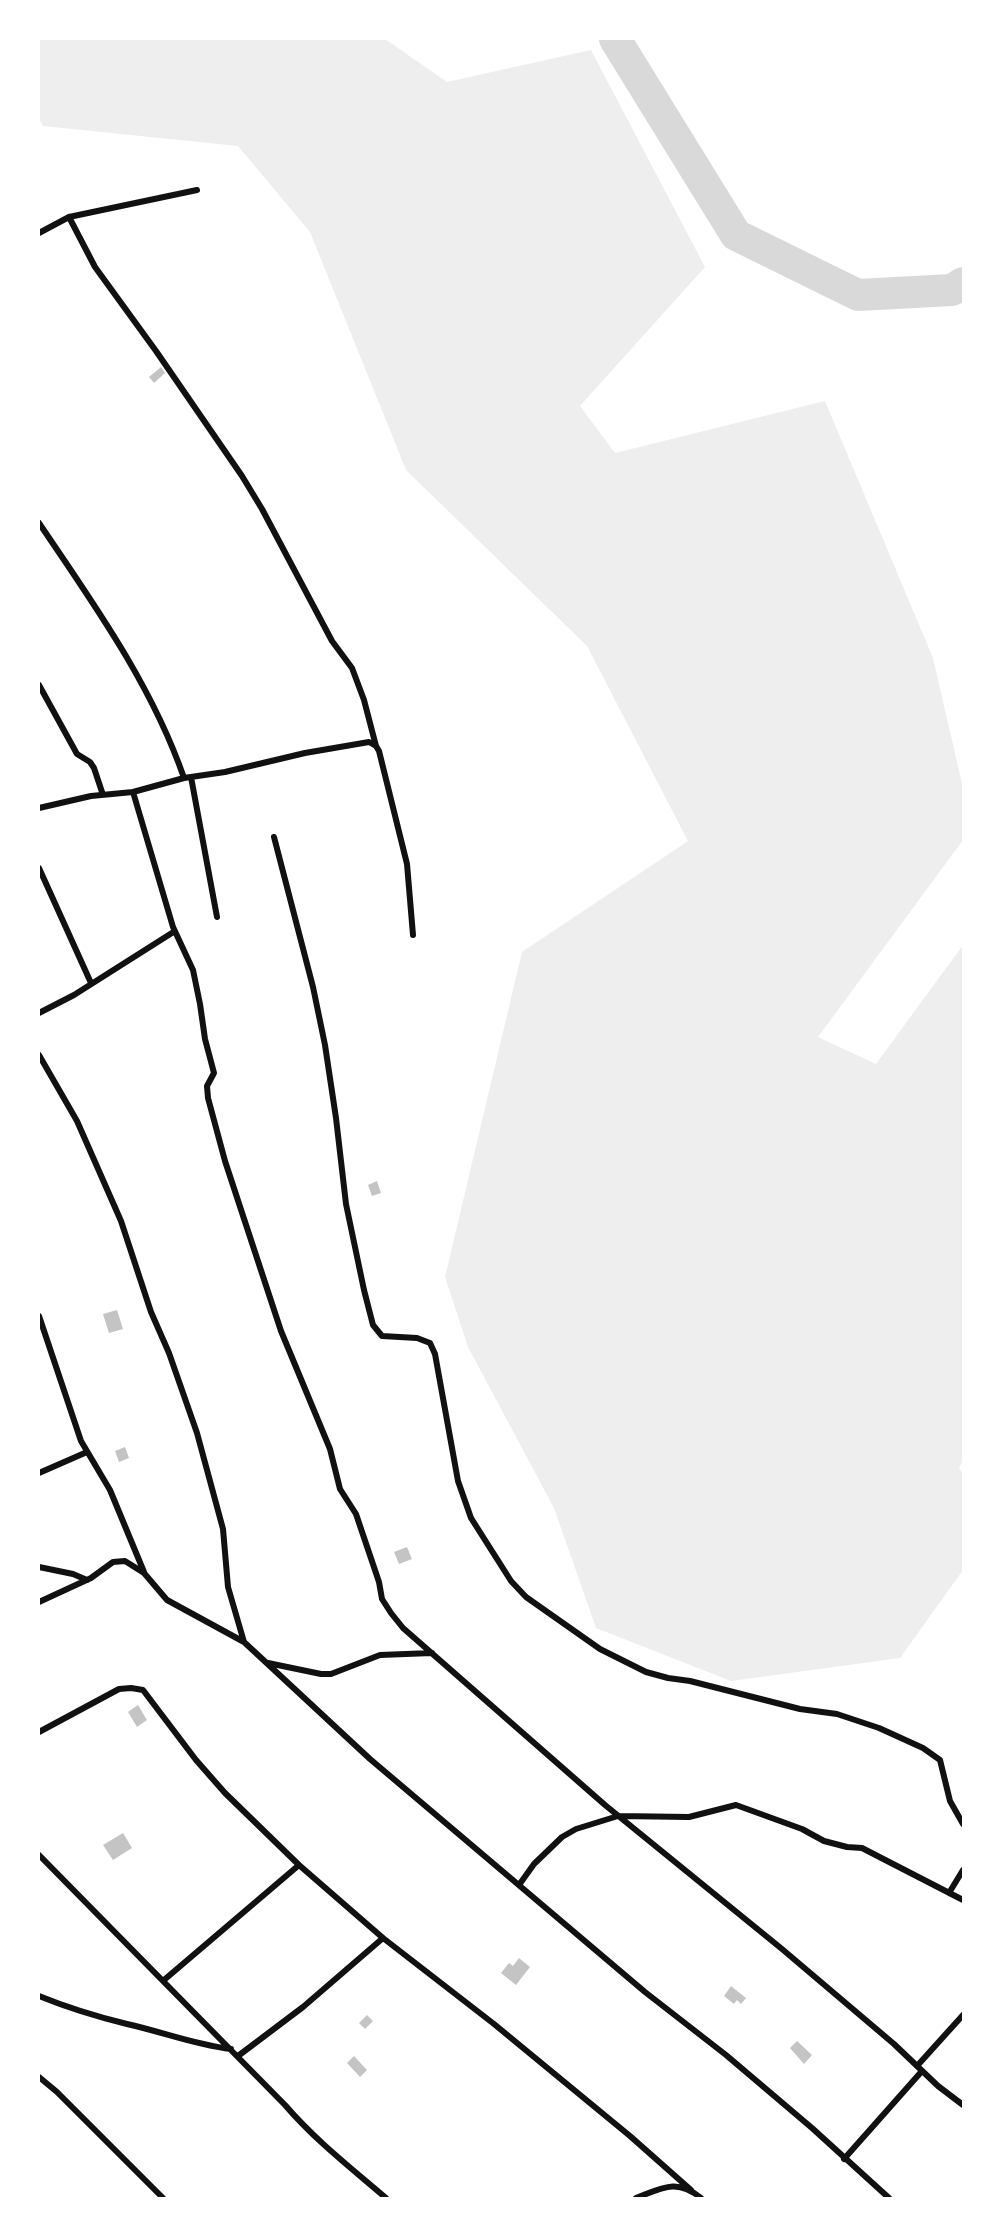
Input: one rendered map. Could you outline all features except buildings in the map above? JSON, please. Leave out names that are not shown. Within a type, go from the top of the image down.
[{"type":"street","points":[[39,233],[69,217],[197,190]]},
{"type":"street","points":[[69,217],[95,267],[242,476],[332,640],[352,668],[364,700],[404,849],[413,935]]},
{"type":"street","points":[[39,523],[129,661],[174,749],[184,778]]},
{"type":"street","points":[[39,685],[77,754],[90,762],[94,768],[103,795]]},
{"type":"street","points":[[39,808],[103,795],[133,792],[184,778],[225,772],[366,741],[376,746]]},
{"type":"street","points":[[191,777],[217,917]]},
{"type":"street","points":[[133,792],[175,931],[192,970],[214,1074],[207,1090],[225,1161],[281,1331],[330,1449],[340,1489],[356,1514],[379,1582],[382,1599],[403,1628],[618,1816],[782,1949],[963,2105]]},
{"type":"street","points":[[274,837],[313,987],[336,1118],[346,1204],[365,1299],[373,1325],[382,1336],[417,1338],[430,1343],[435,1354],[458,1481],[471,1518],[511,1581],[526,1597],[600,1649],[646,1672],[800,1709],[837,1714],[879,1728],[923,1748],[940,1760],[950,1801],[963,1824]]},
{"type":"street","points":[[39,868],[91,983]]},
{"type":"street","points":[[39,1013],[175,931]]},
{"type":"street","points":[[39,1055],[77,1121],[120,1221],[151,1312],[169,1353],[197,1433],[223,1529],[228,1587],[244,1642]]},
{"type":"street","points":[[39,1316],[81,1441],[110,1490],[144,1573]]},
{"type":"street","points":[[39,1473],[87,1452]]},
{"type":"street","points":[[39,1602],[87,1580],[107,1565],[118,1561],[132,1564],[144,1573],[167,1600],[244,1642],[370,1759],[645,1992],[726,2055],[812,2128],[889,2198]]},
{"type":"street","points":[[39,1567],[73,1574],[87,1580]]},
{"type":"street","points":[[267,1663],[321,1674],[332,1674],[380,1655],[432,1653]]},
{"type":"street","points":[[39,1732],[119,1689],[143,1690],[196,1761],[225,1793],[299,1865],[383,1938],[503,2031],[701,2198]]},
{"type":"street","points":[[519,1885],[534,1864],[562,1837],[576,1829],[618,1816],[690,1817],[736,1805],[802,1829],[824,1841],[862,1848],[963,1900]]},
{"type":"street","points":[[39,1855],[164,1980],[299,2122],[335,2156],[386,2198]]},
{"type":"street","points":[[164,1980],[299,1865]]},
{"type":"street","points":[[949,1893],[963,1870]]},
{"type":"street","points":[[238,2056],[303,2007],[383,1938]]},
{"type":"street","points":[[39,1996],[83,2014],[126,2023],[198,2044],[231,2049]]},
{"type":"street","points":[[844,2159],[963,2015]]},
{"type":"street","points":[[39,2078],[57,2092],[163,2198]]},
{"type":"street","points":[[636,2198],[673,2186],[691,2190]]},
{"type":"shaded area","points":[[39,39],[385,39],[447,82],[591,50],[705,267],[580,406],[615,453],[825,401],[933,658],[963,788],[963,840],[818,1037],[876,1064],[963,945],[963,1460],[959,1468],[963,1474],[963,1570],[900,1658],[731,1681],[596,1628],[554,1508],[468,1347],[445,1277],[522,952],[688,841],[587,646],[406,470],[310,232],[238,146],[43,126],[39,119]]},
{"type":"waterway","points":[[615,39],[736,235],[858,295],[952,290],[963,283]]}]
